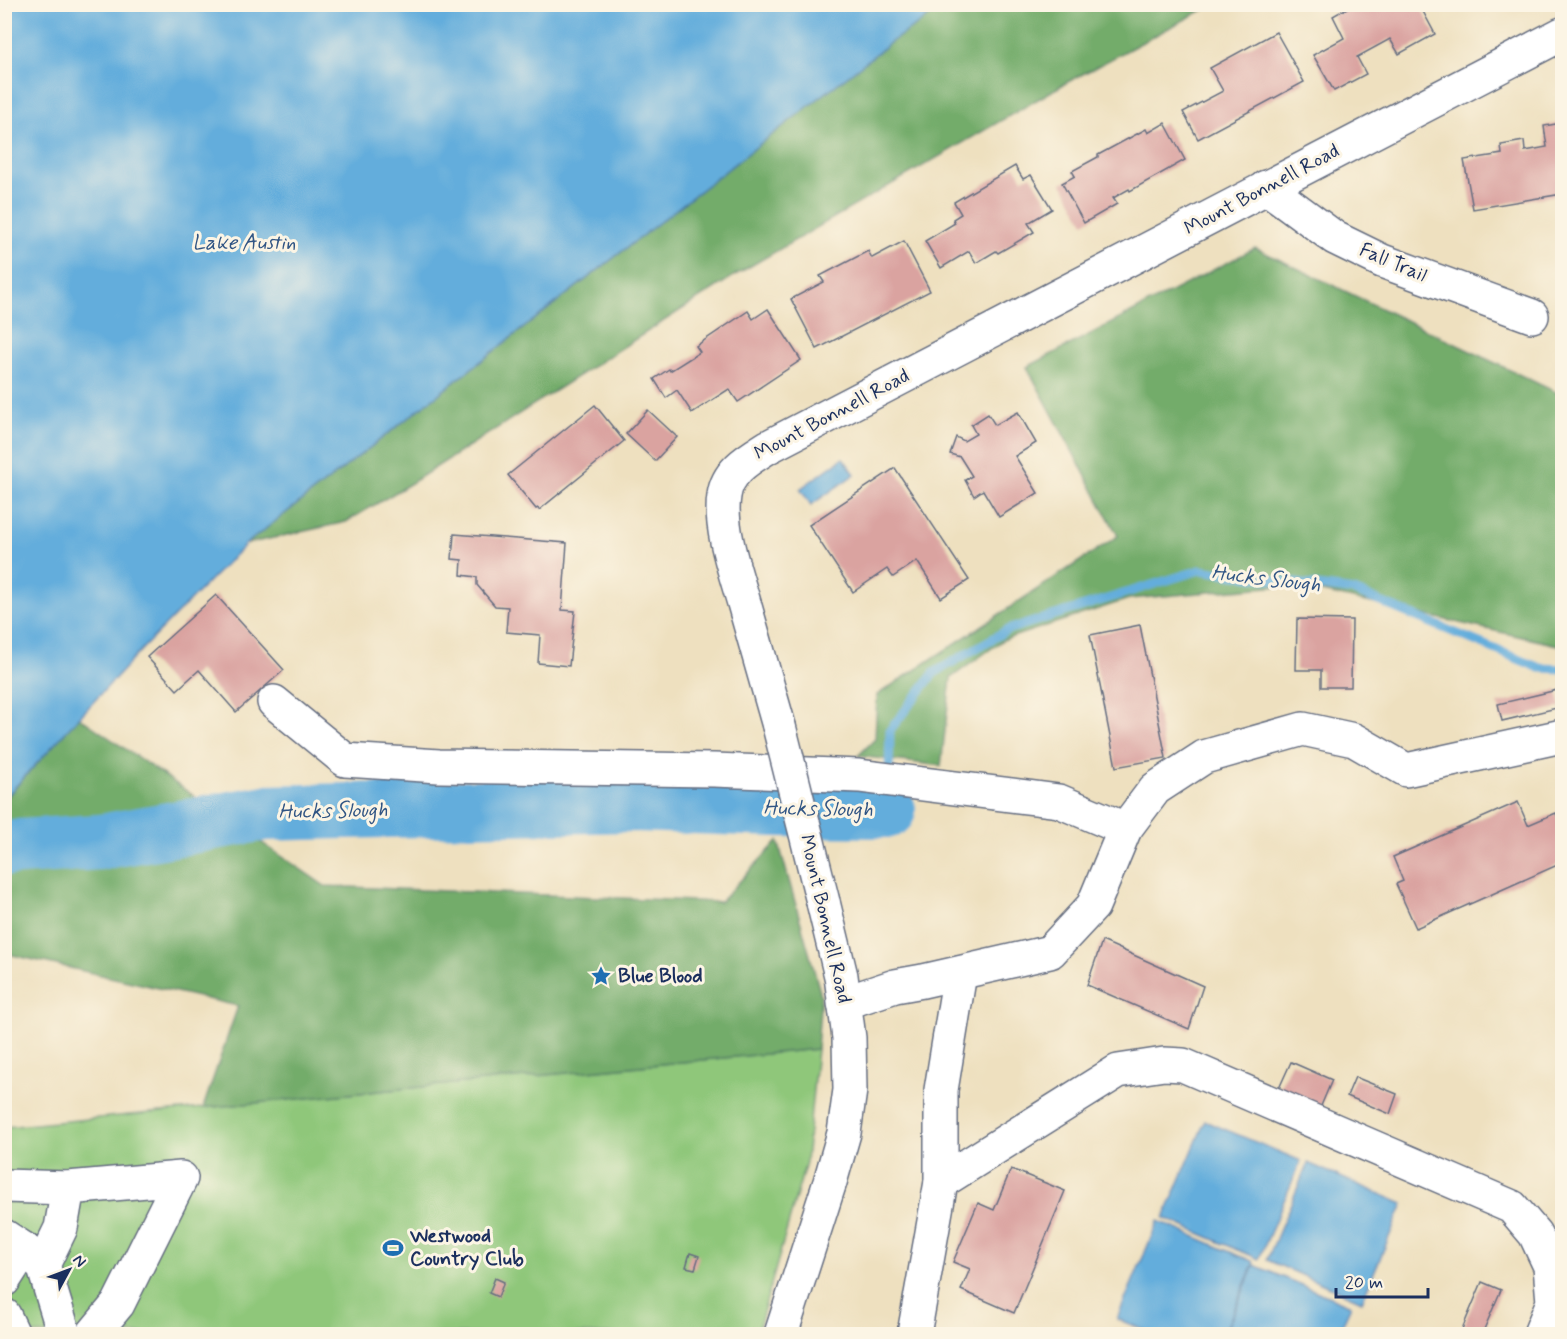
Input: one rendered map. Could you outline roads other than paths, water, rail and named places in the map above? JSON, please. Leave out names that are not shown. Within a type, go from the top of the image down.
[{"type":"street","name":"Mount Bonnell Road","points":[[781,1335],[830,1182],[843,1133],[850,1090],[849,1038],[841,976],[823,902],[779,726],[733,566],[723,522],[724,494],[733,473],[746,460],[768,447],[1563,34]]},
{"type":"street","name":"Fall Trail","points":[[1266,188],[1335,238],[1382,261],[1532,316]]},
{"type":"street","points":[[274,702],[345,760],[438,766],[714,770],[859,776],[1059,801],[1125,828]]},
{"type":"street","points":[[844,1003],[895,986],[1050,952],[1093,906],[1125,828],[1155,789],[1204,757],[1303,729],[1354,740],[1406,770],[1563,736]]},
{"type":"street","points":[[914,1335],[940,1182],[941,1090],[960,973]]},
{"type":"street","points":[[940,1182],[1118,1071],[1164,1064],[1184,1065],[1512,1207],[1535,1234],[1550,1266],[1558,1302],[1540,1335]]},
{"type":"street","points":[[4,1186],[68,1188],[181,1178],[118,1304],[93,1335]]},
{"type":"street","points":[[4,1280],[24,1250],[61,1228],[68,1188]]},
{"type":"street","points":[[24,1250],[64,1335]]},
{"type":"street","points":[[4,1316],[14,1335]]},
{"type":"water","name":"Lake Austin","points":[[5,4],[946,5],[891,42],[246,544],[144,647],[5,798]]},
{"type":"water","points":[[843,458],[855,474],[811,505],[800,489]]},
{"type":"water","points":[[1205,1121],[1301,1161],[1259,1259],[1164,1218]]},
{"type":"water","points":[[1308,1163],[1403,1204],[1362,1301],[1267,1260]]},
{"type":"water","points":[[1158,1221],[1254,1262],[1224,1334],[1154,1334],[1117,1319]]},
{"type":"water","points":[[1254,1265],[1351,1306],[1338,1334],[1225,1334]]},
{"type":"waterway","name":"Hucks Slough","points":[[888,810],[890,730],[934,673],[1007,630],[1200,570],[1354,591],[1540,668],[1562,669]]},
{"type":"waterway","name":"Hucks Slough","points":[[4,848],[100,842],[265,813],[634,804],[888,810]]},
{"type":"place","name":"Blue Blood","points":[[601,976]]},
{"type":"place","name":"Westwood Country Club","points":[[393,1248]]}]
